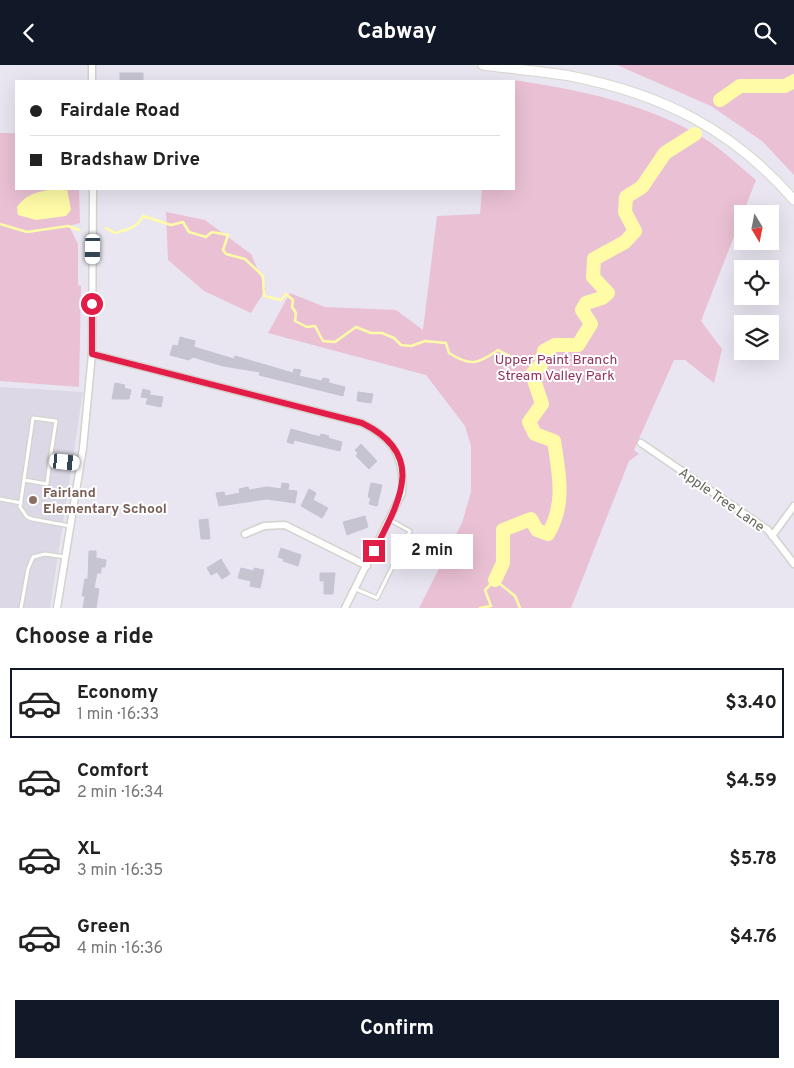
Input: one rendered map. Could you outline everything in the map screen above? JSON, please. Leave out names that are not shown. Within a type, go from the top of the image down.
[{"type":"main road","points":[[483,65],[568,76],[610,85],[656,101],[706,123],[732,141],[758,163],[794,200]]},
{"type":"street","points":[[92,65],[92,80]]},
{"type":"street","points":[[57,608],[80,463],[92,354],[93,190]]},
{"type":"street","points":[[92,354],[362,423],[377,431],[392,444],[399,457],[403,479],[402,493],[345,608]]},
{"type":"street","name":"Apple Tree Lane","points":[[641,443],[768,530],[794,564]]},
{"type":"street","points":[[772,536],[794,506]]},
{"type":"street","points":[[244,534],[264,526],[285,525],[367,566]]},
{"type":"lane","points":[[24,480],[47,484],[56,421],[33,418],[20,507],[27,517],[32,519],[70,526]]},
{"type":"lane","points":[[50,460],[80,463]]},
{"type":"lane","points":[[0,499],[21,503]]},
{"type":"lane","points":[[355,589],[377,598],[410,531],[390,520]]},
{"type":"lane","points":[[21,608],[28,569],[33,557],[45,554],[66,557]]},
{"type":"shaded area","points":[[46,190],[67,190],[71,210],[66,216],[36,220],[18,215],[17,207],[26,197]]},
{"type":"shaded area","name":"Fairland Elementary School","points":[[0,387],[83,392],[50,608],[0,608]]},
{"type":"green space","points":[[617,65],[794,65],[794,175],[762,141],[711,106]]},
{"type":"green space","name":"Upper Paint Branch Stream Valley Park","points":[[515,80],[587,93],[658,115],[709,141],[756,180],[746,205],[734,205],[734,236],[701,321],[722,349],[714,383],[685,360],[674,360],[634,450],[639,454],[629,461],[571,608],[419,608],[462,523],[471,492],[471,446],[465,426],[426,375],[268,333],[290,293],[325,307],[396,310],[423,330],[437,216],[480,214],[482,190],[515,190]]},
{"type":"green space","points":[[0,133],[15,133],[15,190],[79,190],[80,223],[69,226],[78,244],[78,285],[81,286],[79,387],[0,381]]},
{"type":"green space","points":[[166,212],[205,220],[251,254],[266,289],[251,313],[204,291],[168,260]]},
{"type":"building","points":[[120,73],[143,73],[143,80],[120,80]]},
{"type":"building","points":[[180,337],[195,341],[194,347],[234,359],[235,356],[293,373],[294,369],[301,370],[299,376],[322,381],[323,378],[329,379],[329,383],[345,387],[343,396],[259,375],[260,372],[223,366],[193,357],[189,360],[170,355],[173,345],[178,346]]},
{"type":"building","points":[[115,383],[125,385],[124,388],[131,390],[129,399],[112,399]]},
{"type":"building","points":[[143,389],[150,391],[150,395],[163,397],[161,407],[146,404],[148,398],[141,397]]},
{"type":"building","points":[[358,392],[373,394],[371,403],[357,401]]},
{"type":"building","points":[[291,429],[320,437],[321,434],[329,436],[328,438],[342,442],[340,451],[294,440],[293,444],[287,442]]},
{"type":"building","points":[[361,444],[377,461],[369,469],[356,456],[358,453],[355,450]]},
{"type":"building","points":[[282,483],[289,484],[288,490],[297,491],[295,503],[267,499],[219,506],[216,493],[224,492],[225,496],[240,493],[239,489],[248,487],[249,490],[267,487],[281,489]]},
{"type":"building","points":[[371,483],[382,485],[377,506],[369,504],[371,498],[368,497]]},
{"type":"building","points":[[309,489],[316,493],[313,500],[328,508],[322,518],[301,506]]},
{"type":"building","points":[[365,516],[368,527],[347,535],[343,522]]},
{"type":"building","points":[[208,519],[210,539],[201,539],[199,520]]},
{"type":"building","points":[[281,548],[301,555],[298,566],[283,561],[284,559],[278,557]]},
{"type":"building","points":[[89,551],[96,551],[96,558],[106,560],[105,567],[101,567],[101,573],[97,573],[94,588],[99,589],[96,608],[83,608],[85,596],[82,596],[85,579],[88,579]]},
{"type":"building","points":[[221,559],[230,574],[222,579],[217,572],[211,575],[207,568]]},
{"type":"building","points":[[241,568],[254,571],[254,568],[264,570],[260,588],[250,586],[251,581],[238,578]]},
{"type":"building","points":[[320,573],[335,573],[333,594],[324,594],[324,581],[320,581]]},
{"type":"waterway","points":[[720,100],[740,86],[785,86],[794,81]]},
{"type":"waterway","points":[[495,580],[503,563],[503,530],[531,519],[537,530],[548,534],[554,523],[559,500],[558,465],[554,441],[535,434],[529,422],[542,404],[532,374],[541,365],[544,351],[555,345],[578,345],[591,324],[582,310],[586,303],[602,298],[608,293],[593,277],[594,259],[625,242],[635,231],[625,212],[626,197],[642,187],[665,153],[695,134]]},
{"type":"waterway","points":[[106,228],[115,233],[135,226],[143,216],[171,225],[183,222],[189,232],[206,237],[212,232],[228,235],[223,250],[226,254],[245,259],[263,276],[264,296],[281,300],[286,294],[293,300],[292,307],[296,313],[295,321],[307,327],[315,326],[323,341],[335,342],[356,327],[371,333],[382,333],[394,338],[401,345],[411,346],[425,341],[446,343],[449,353],[469,362],[480,361],[498,350],[523,363],[544,351]]},
{"type":"waterway","points":[[0,224],[27,232],[68,226],[79,230]]},
{"type":"waterway","points":[[480,608],[491,606],[485,590],[495,580],[515,596],[520,608]]},
{"type":"place","name":"Fairland Elementary School","points":[[33,500]]},
{"type":"route","points":[[92,304],[92,354],[118,359],[362,423],[377,431],[392,444],[399,457],[403,479],[402,493],[374,551]]}]
